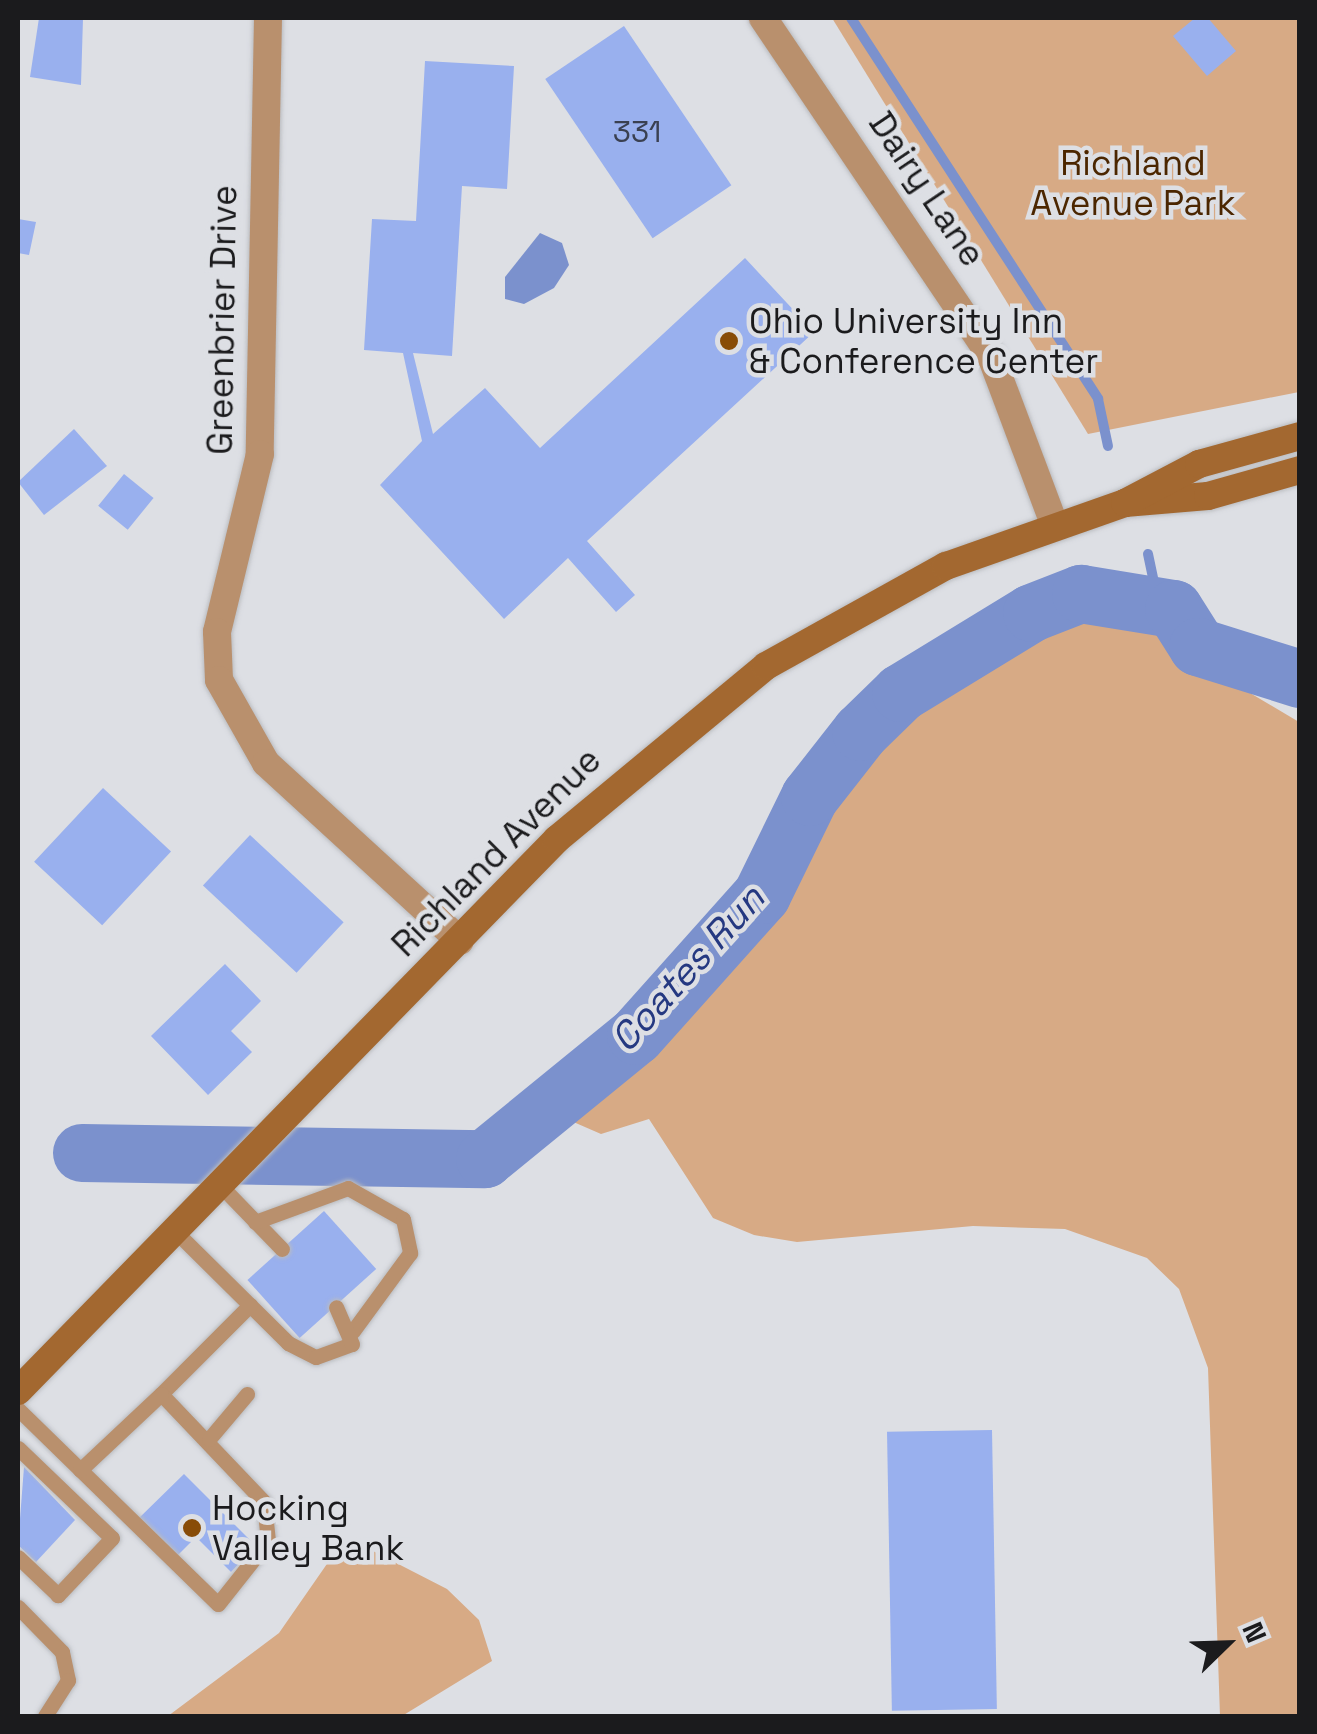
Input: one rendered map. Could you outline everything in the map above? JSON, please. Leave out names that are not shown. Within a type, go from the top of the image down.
[{"type":"main road","name":"Richland Avenue","points":[[18,1391],[601,797],[766,666],[889,592],[1054,524],[1125,503],[1199,464],[1300,436]]},
{"type":"main road","name":"Richland Avenue","points":[[1125,503],[1208,496],[1300,470]]},
{"type":"street","name":"Greenbrier Drive","points":[[268,18],[260,454],[217,632],[218,680],[266,763],[460,941]]},
{"type":"street","name":"Dairy Lane","points":[[763,18],[992,356],[1054,524]]},
{"type":"lane","points":[[220,1185],[282,1249]]},
{"type":"lane","points":[[176,1232],[250,1305],[316,1357],[338,1356],[410,1252],[403,1219],[348,1188],[255,1222]]},
{"type":"lane","points":[[80,1470],[250,1305]]},
{"type":"lane","points":[[336,1307],[353,1331]]},
{"type":"lane","points":[[18,1410],[218,1604],[268,1542],[264,1502],[209,1439],[161,1394]]},
{"type":"lane","points":[[209,1439],[247,1394]]},
{"type":"lane","points":[[18,1448],[112,1538],[58,1594],[18,1557]]},
{"type":"lane","points":[[18,1608],[62,1652],[68,1680],[45,1716]]},
{"type":"green space","name":"Richland Avenue Park","points":[[832,18],[1299,18],[1299,392],[1088,434]]},
{"type":"green space","points":[[1064,585],[1107,588],[1146,605],[1245,690],[1299,722],[1299,1716],[1220,1716],[1208,1368],[1179,1289],[1147,1258],[1065,1229],[973,1226],[797,1242],[754,1235],[713,1218],[649,1119],[601,1134],[562,1117],[549,1076],[624,1040],[663,989],[740,918],[815,769],[848,725]]},
{"type":"green space","points":[[371,1550],[447,1589],[479,1620],[492,1661],[402,1716],[168,1716],[279,1633],[329,1561]]},
{"type":"water","points":[[540,233],[562,243],[569,265],[554,288],[524,304],[505,299],[505,277]]},
{"type":"building","points":[[39,18],[83,18],[81,85],[30,77]]},
{"type":"building","points":[[1195,18],[1208,18],[1236,51],[1207,76],[1173,36]]},
{"type":"building","points":[[624,26],[731,185],[653,238],[545,79]]},
{"type":"building","name":"Ohio University Inn & Conference Center","points":[[425,61],[514,66],[507,189],[462,186],[452,356],[413,353],[433,434],[485,388],[540,448],[745,258],[814,332],[587,541],[635,595],[616,612],[568,558],[504,619],[380,485],[422,441],[403,353],[364,350],[372,219],[416,221]]},
{"type":"building","points":[[18,219],[36,222],[29,255],[18,253]]},
{"type":"building","points":[[74,429],[107,466],[44,515],[18,482]]},
{"type":"building","points":[[124,474],[154,498],[128,530],[98,506]]},
{"type":"building","points":[[103,788],[171,851],[102,925],[34,862]]},
{"type":"building","points":[[250,835],[344,922],[297,973],[203,885]]},
{"type":"building","points":[[225,964],[261,1001],[231,1031],[252,1052],[208,1095],[151,1036]]},
{"type":"building","points":[[324,1211],[376,1269],[300,1338],[247,1280]]},
{"type":"building","points":[[992,1430],[997,1709],[892,1711],[887,1432]]},
{"type":"building","points":[[24,1467],[75,1520],[36,1562],[18,1545]]},
{"type":"building","name":"Hocking Valley Bank","points":[[184,1474],[256,1546],[231,1572],[196,1537],[175,1558],[137,1520]]},
{"type":"waterway","points":[[851,18],[1098,399],[1108,446]]},
{"type":"waterway","points":[[1148,554],[1159,606]]},
{"type":"waterway","name":"Coates Run","points":[[82,1153],[485,1159],[636,1036],[762,895],[810,797],[861,732],[901,693],[1032,613],[1081,594],[1174,609],[1198,647],[1300,679]]},
{"type":"place","name":"Ohio University Inn & Conference Center","points":[[729,341]]},
{"type":"place","name":"Hocking Valley Bank","points":[[192,1528]]}]
